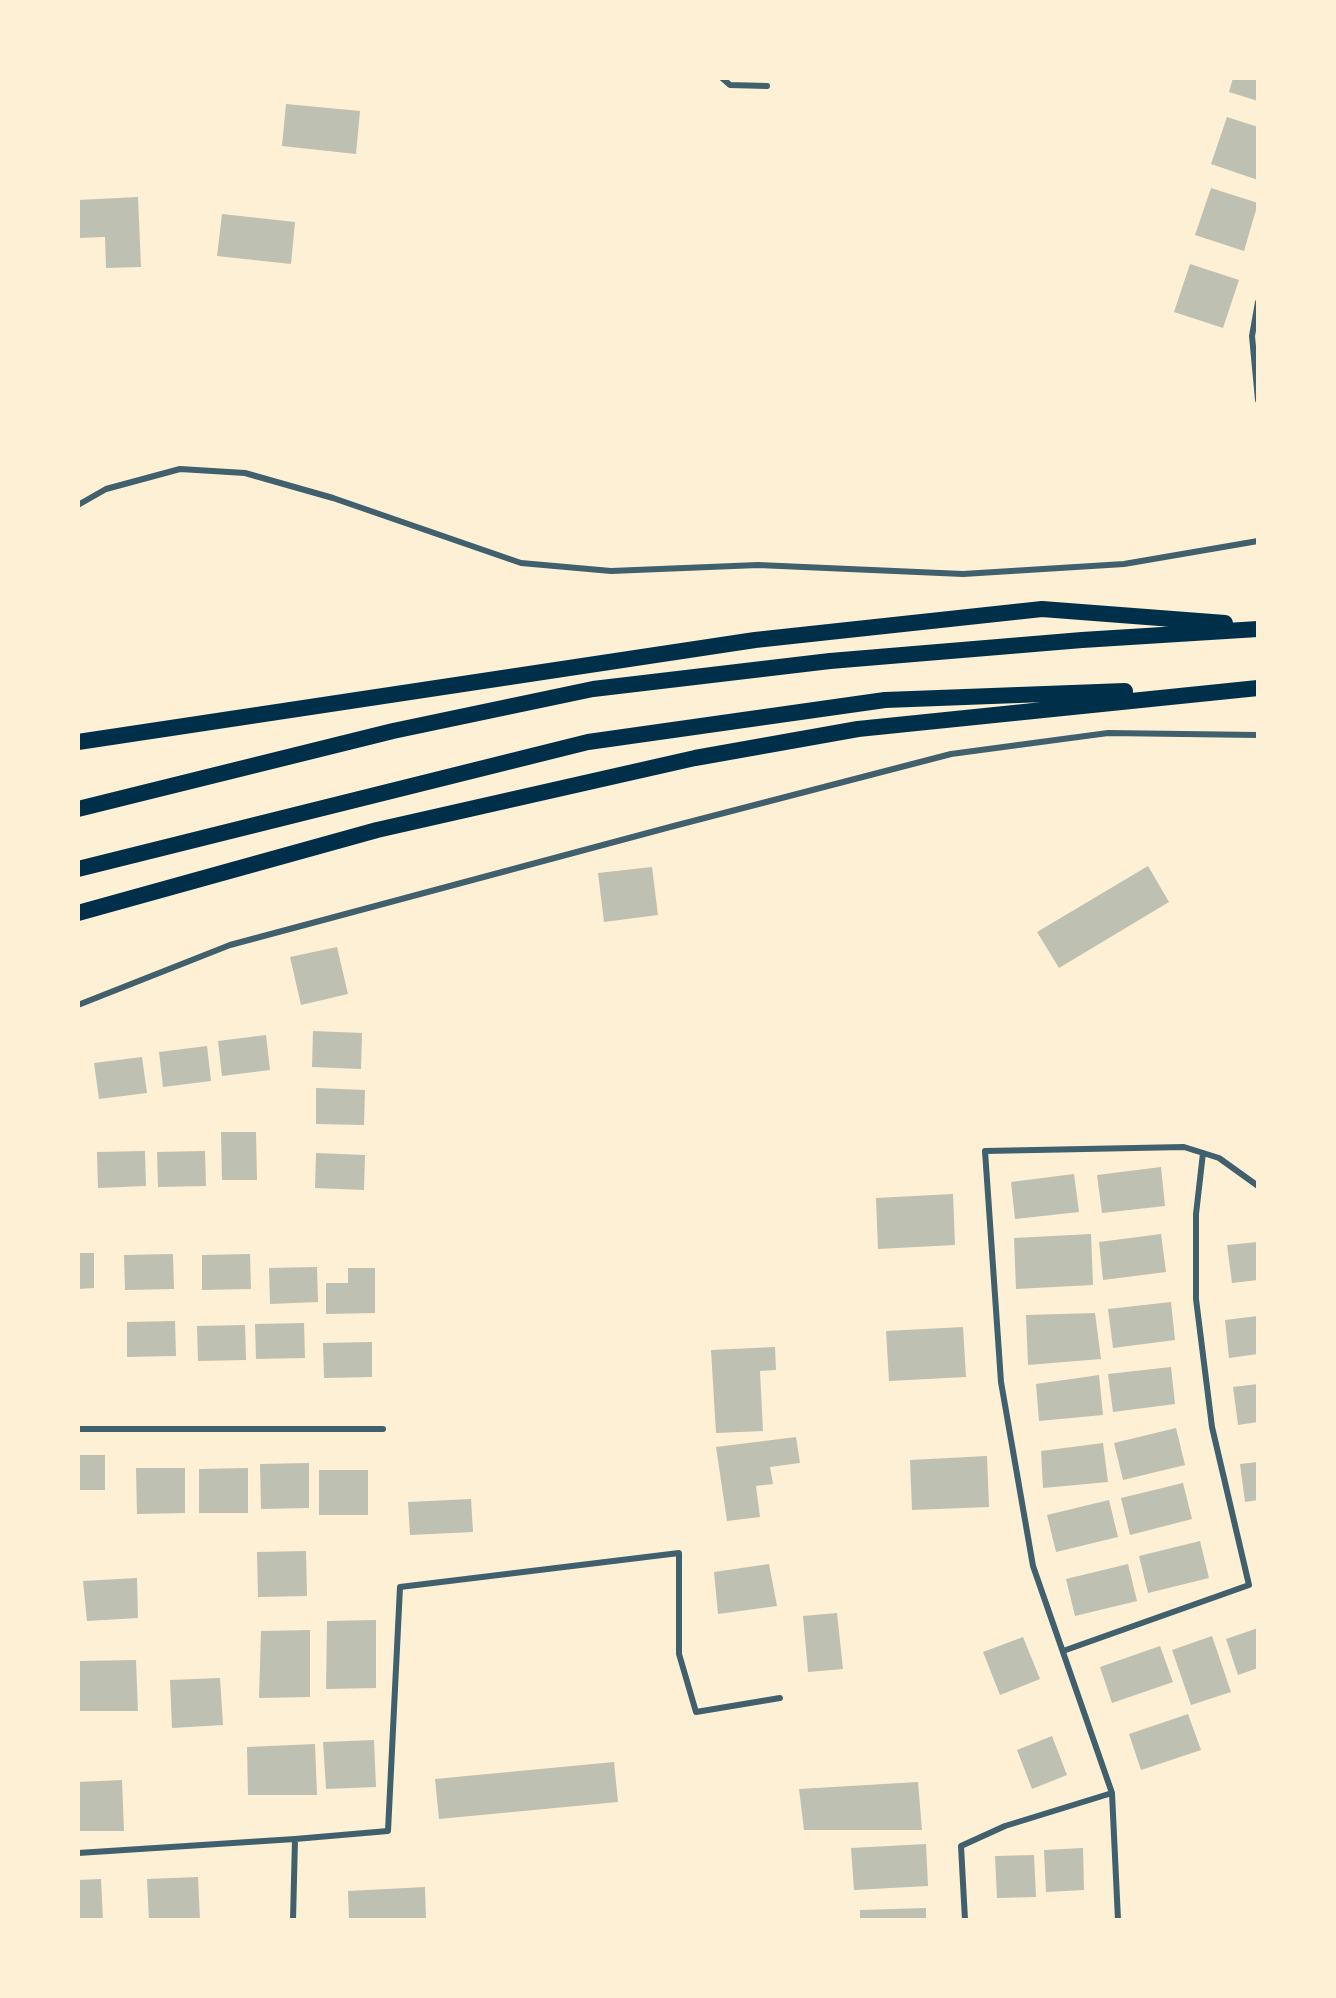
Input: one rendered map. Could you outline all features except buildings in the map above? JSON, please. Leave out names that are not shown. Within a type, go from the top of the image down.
[{"type":"highway","points":[[78,742],[755,640],[1042,609],[1258,627]]},
{"type":"highway","points":[[78,809],[393,731],[593,689],[830,661],[1258,627]]},
{"type":"highway","points":[[78,869],[588,742],[885,700],[1258,687]]},
{"type":"highway","points":[[78,913],[377,830],[695,758],[858,729],[1258,687]]},
{"type":"street","points":[[722,78],[730,85],[767,86]]},
{"type":"street","points":[[1258,303],[1255,336],[1258,400]]},
{"type":"street","points":[[78,505],[106,489],[180,469],[245,473],[333,498],[521,563],[611,571],[758,565],[963,574],[1124,564],[1258,540]]},
{"type":"street","points":[[78,1005],[230,945],[951,754],[1108,733],[1258,735]]},
{"type":"street","points":[[1118,1920],[1112,1793],[1033,1566],[1001,1382],[985,1151],[1184,1147],[1219,1158],[1258,1186]]},
{"type":"street","points":[[1063,1651],[1249,1585],[1212,1427],[1196,1299],[1196,1214],[1203,1153]]},
{"type":"street","points":[[78,1429],[382,1429]]},
{"type":"street","points":[[78,1853],[388,1831],[400,1587],[679,1553],[679,1654],[696,1712],[780,1698]]},
{"type":"street","points":[[964,1920],[961,1846],[1005,1826],[1112,1793]]},
{"type":"street","points":[[293,1920],[295,1839]]}]
